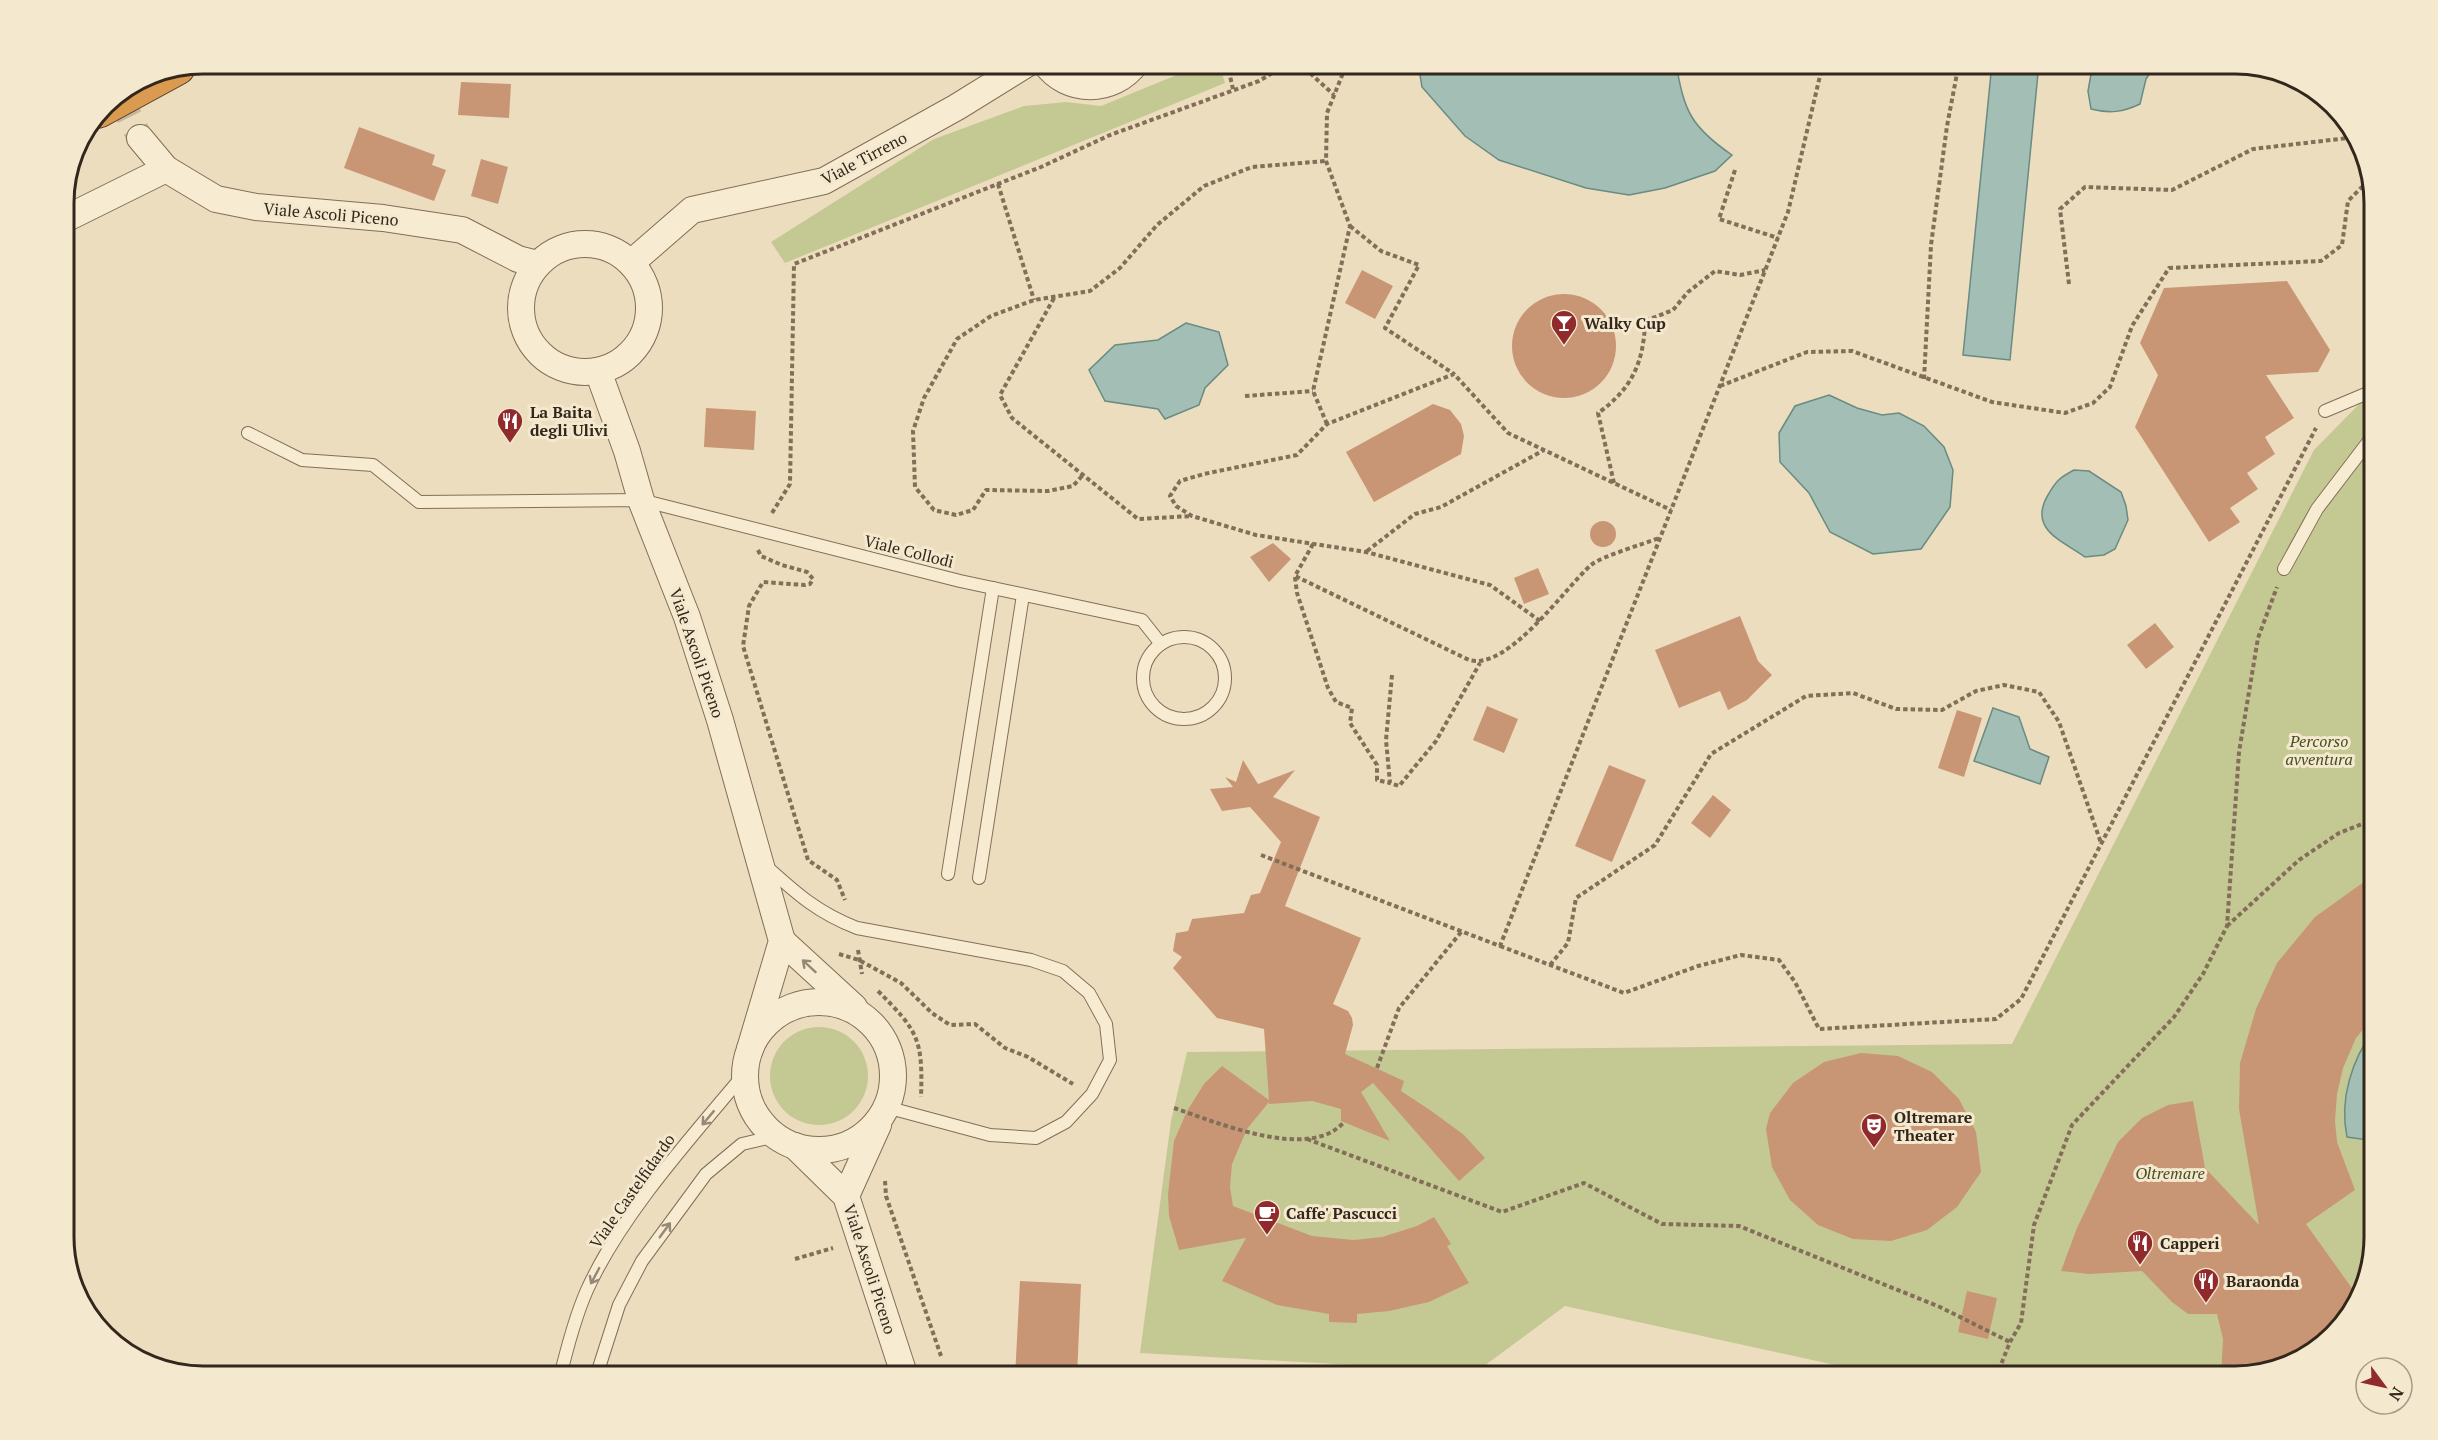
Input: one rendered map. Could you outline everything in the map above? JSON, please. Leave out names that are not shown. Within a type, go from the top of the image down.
[{"type":"street","name":"Viale Tirreno","points":[[632,263],[692,210],[824,181],[957,107],[1012,73]]},
{"type":"street","points":[[1054,73],[1065,81],[1082,86],[1099,86],[1116,81],[1126,73]]},
{"type":"street","name":"Viale Ascoli Piceno","points":[[140,138],[166,169],[216,199],[256,207],[383,218],[462,230],[518,259],[537,264]]},
{"type":"street","points":[[74,215],[166,169]]},
{"type":"street","points":[[574,244],[595,244],[615,250],[632,263],[643,279],[649,298],[648,317],[642,336],[632,352],[616,364],[598,371],[578,372],[558,367],[541,356],[529,340],[521,321],[520,301],[526,281],[537,264],[554,251],[574,244]]},
{"type":"street","name":"Viale Ascoli Piceno","points":[[598,371],[627,451],[640,500],[687,617],[720,720],[759,861],[791,949]]},
{"type":"street","points":[[791,949],[868,1020],[883,1038],[892,1060],[893,1084],[886,1107],[874,1126],[858,1140],[838,1148],[816,1150],[785,1141],[762,1124],[752,1108],[747,1091],[748,1061],[791,949]]},
{"type":"street","points":[[748,1061],[762,1029],[780,1013],[801,1004],[825,1002],[848,1008],[868,1020]]},
{"type":"street","name":"Viale Ascoli Piceno","points":[[846,1196],[886,1107]]},
{"type":"street","name":"Viale Ascoli Piceno","points":[[785,1141],[846,1196],[901,1366]]},
{"type":"lane","points":[[2325,411],[2364,395]]},
{"type":"lane","name":"Viale Collodi","points":[[248,433],[302,460],[373,465],[419,502],[640,500],[993,588],[1142,620],[1161,644]]},
{"type":"lane","points":[[2284,569],[2317,509],[2364,447]]},
{"type":"lane","points":[[948,874],[993,588]]},
{"type":"lane","points":[[979,878],[1023,595]]},
{"type":"lane","points":[[1181,637],[1202,640],[1213,648],[1222,660],[1225,674],[1224,688],[1218,701],[1208,711],[1197,717],[1184,719],[1171,717],[1151,702],[1145,690],[1146,664],[1161,644],[1181,637]]},
{"type":"lane","points":[[759,861],[797,894],[830,918],[857,928],[1031,960],[1063,971],[1089,993],[1106,1024],[1110,1060],[1092,1094],[1066,1122],[1036,1138],[990,1135],[886,1107]]},
{"type":"lane","name":"Viale Castelfidardo","points":[[563,1366],[587,1291],[612,1242],[748,1061]]},
{"type":"lane","points":[[600,1366],[619,1305],[642,1261],[706,1174],[742,1144],[785,1141]]},
{"type":"path","points":[[1229,73],[1233,89]]},
{"type":"path","points":[[867,980],[861,973],[857,928],[837,880],[808,860],[743,646],[749,606],[763,582],[805,585],[810,584],[813,579],[807,572],[761,556],[758,548],[761,531],[790,484],[794,264],[1041,167],[1110,135],[1259,81],[1272,73]]},
{"type":"path","points":[[1310,73],[1334,95]]},
{"type":"path","points":[[1343,73],[1327,113],[1326,161],[1350,226],[1381,251],[1419,265],[1385,328],[1454,374],[1508,433],[1671,510]]},
{"type":"path","points":[[1500,946],[1788,212],[1821,73]]},
{"type":"path","points":[[1924,379],[1931,245],[1947,126],[1957,73]]},
{"type":"path","points":[[2069,284],[2060,209],[2085,187],[2172,190],[2253,149],[2346,137]]},
{"type":"path","points":[[1082,476],[1073,486],[1048,491],[986,490],[974,510],[956,515],[934,510],[915,487],[913,431],[924,398],[957,339],[991,316],[1034,300],[1090,291],[1120,268],[1156,225],[1204,186],[1252,166],[1326,161]]},
{"type":"path","points":[[1735,170],[1719,219],[1778,238]]},
{"type":"path","points":[[998,184],[1034,300]]},
{"type":"path","points":[[1719,386],[1807,352],[1852,351],[1992,402],[2065,413],[2093,403],[2110,387],[2132,326],[2169,268],[2321,261],[2342,245],[2348,201],[2363,186]]},
{"type":"path","points":[[1327,424],[1313,391],[1350,226]]},
{"type":"path","points":[[1614,483],[1598,413],[1614,402],[1632,379],[1645,346],[1645,321],[1673,310],[1688,292],[1715,271],[1740,276],[1766,269]]},
{"type":"path","points":[[1054,297],[1000,395],[1012,418],[1138,519],[1192,516]]},
{"type":"path","points":[[1454,374],[1327,424],[1297,455],[1180,481],[1170,496],[1176,506],[1192,516],[1256,535],[1366,552],[1490,585],[1540,621]]},
{"type":"path","points":[[1245,396],[1313,391]]},
{"type":"path","points":[[1261,855],[1624,993],[1698,966],[1741,955],[1779,960],[1795,982],[1819,1029],[1996,1019],[2020,999],[2325,411]]},
{"type":"path","points":[[1366,552],[1415,514],[1441,507],[1544,450]]},
{"type":"path","points":[[1295,576],[1469,660],[1480,663],[1501,655],[1540,621],[1593,563],[1660,538]]},
{"type":"path","points":[[1313,544],[1295,576],[1297,593],[1328,688],[1336,702],[1352,708],[1350,723],[1377,765],[1377,780],[1399,786],[1436,741],[1480,663]]},
{"type":"path","points":[[2227,926],[2239,752],[2259,638],[2284,569]]},
{"type":"path","points":[[1390,783],[1386,740],[1392,675]]},
{"type":"path","points":[[1550,965],[1568,943],[1575,898],[1655,845],[1711,754],[1806,696],[1853,693],[1896,709],[1942,710],[1976,691],[2004,685],[2039,693],[2059,722],[2101,844]]},
{"type":"path","points":[[2000,1366],[2021,1323],[2034,1225],[2072,1125],[2174,1017],[2203,974],[2227,926],[2299,860],[2339,833],[2364,823]]},
{"type":"path","points":[[1377,1068],[1399,1008],[1462,931]]},
{"type":"path","points":[[791,949],[838,953],[859,960],[901,983],[932,1013],[951,1025],[975,1024],[1005,1048],[1028,1057],[1092,1094]]},
{"type":"path","points":[[873,986],[903,1015],[917,1037],[922,1066],[921,1098],[917,1116]]},
{"type":"path","points":[[1174,1108],[1265,1135],[1307,1139],[1502,1212],[1584,1183],[1662,1224],[1739,1226],[1940,1307],[2010,1342]]},
{"type":"path","points":[[1307,1139],[1336,1132],[1344,1122]]},
{"type":"path","points":[[885,1176],[886,1196],[938,1366]]},
{"type":"green space","points":[[1182,73],[1222,73],[1225,83],[785,263],[771,242],[934,139],[1024,106],[1066,102],[1101,106]]},
{"type":"green space","name":"Oltremare","points":[[2364,399],[2364,1237],[2360,1271],[2355,1287],[2338,1316],[2314,1340],[2285,1357],[2269,1362],[2235,1366],[1840,1366],[1565,1306],[1484,1366],[1370,1366],[1140,1353],[1171,1121],[1187,1052],[2012,1044],[2314,450]]},
{"type":"green space","points":[[819,1027],[838,1030],[854,1041],[865,1057],[868,1076],[865,1095],[854,1111],[838,1122],[819,1125],[800,1122],[784,1111],[773,1095],[770,1076],[773,1057],[784,1041],[800,1030]]},
{"type":"water","points":[[1420,73],[1678,73],[1686,106],[1698,126],[1732,155],[1715,171],[1665,188],[1629,195],[1586,188],[1499,160],[1465,136],[1422,87]]},
{"type":"water","points":[[1991,73],[2038,73],[2010,360],[1963,355]]},
{"type":"water","points":[[2091,73],[2150,73],[2146,79],[2140,104],[2128,109],[2110,112],[2091,109],[2088,91]]},
{"type":"water","points":[[1186,323],[1219,332],[1228,365],[1205,388],[1199,405],[1165,419],[1158,409],[1105,401],[1089,370],[1115,345],[1158,340]]},
{"type":"water","points":[[1829,395],[1857,408],[1882,415],[1899,413],[1924,426],[1944,447],[1953,470],[1950,507],[1921,549],[1873,554],[1830,532],[1809,493],[1780,462],[1779,433],[1795,406]]},
{"type":"water","points":[[2074,470],[2089,471],[2121,492],[2126,506],[2128,520],[2115,549],[2104,555],[2085,557],[2057,539],[2045,525],[2042,517],[2043,507],[2053,486]]},
{"type":"water","points":[[1993,708],[2019,717],[2030,749],[2049,757],[2040,784],[1974,761]]},
{"type":"water","points":[[2364,1046],[2364,1139],[2347,1137],[2345,1123],[2349,1080]]},
{"type":"building","points":[[461,82],[511,84],[509,118],[458,115]]},
{"type":"building","points":[[359,127],[435,155],[432,165],[446,170],[434,201],[344,168]]},
{"type":"building","points":[[481,159],[508,167],[498,204],[471,196]]},
{"type":"building","points":[[1362,270],[1393,286],[1375,319],[1345,303]]},
{"type":"building","points":[[2287,281],[2330,350],[2318,372],[2266,375],[2294,418],[2265,437],[2275,454],[2247,473],[2258,489],[2230,508],[2240,522],[2209,542],[2135,427],[2158,375],[2140,343],[2164,288]]},
{"type":"building","name":"Walky Cup","points":[[1564,294],[1584,298],[1601,309],[1612,326],[1616,346],[1612,366],[1601,383],[1584,394],[1564,398],[1544,394],[1527,383],[1516,366],[1512,346],[1516,326],[1527,309],[1544,298]]},
{"type":"building","points":[[1433,404],[1450,410],[1461,424],[1464,436],[1461,454],[1374,502],[1346,452]]},
{"type":"building","points":[[706,408],[756,411],[754,450],[704,447]]},
{"type":"building","points":[[1603,521],[1612,525],[1616,534],[1612,543],[1603,547],[1594,543],[1590,534],[1594,525]]},
{"type":"building","points":[[1273,543],[1291,559],[1269,582],[1250,557]]},
{"type":"building","points":[[1538,568],[1549,594],[1524,604],[1514,578]]},
{"type":"building","points":[[1740,616],[1758,661],[1772,675],[1747,700],[1728,710],[1720,691],[1679,708],[1655,650]]},
{"type":"building","points":[[2155,623],[2174,647],[2146,669],[2127,645]]},
{"type":"building","points":[[1487,706],[1518,719],[1504,753],[1473,740]]},
{"type":"building","points":[[1957,710],[1982,718],[1964,777],[1938,768]]},
{"type":"building","points":[[1243,760],[1258,784],[1295,770],[1273,797],[1320,817],[1285,906],[1361,938],[1333,1004],[1348,1011],[1352,1018],[1353,1025],[1345,1054],[1404,1081],[1401,1091],[1464,1135],[1485,1158],[1459,1181],[1373,1083],[1361,1092],[1390,1141],[1341,1121],[1341,1109],[1312,1101],[1269,1104],[1269,1102],[1247,1129],[1232,1164],[1230,1187],[1233,1206],[1312,1236],[1354,1240],[1382,1237],[1417,1226],[1434,1217],[1451,1244],[1447,1246],[1469,1283],[1429,1302],[1389,1311],[1357,1314],[1357,1323],[1329,1322],[1329,1314],[1277,1305],[1222,1281],[1246,1238],[1179,1250],[1169,1216],[1168,1194],[1174,1141],[1187,1111],[1204,1084],[1222,1066],[1269,1100],[1264,1029],[1217,1018],[1173,968],[1182,957],[1173,951],[1176,933],[1188,931],[1192,919],[1244,913],[1251,895],[1260,893],[1281,842],[1250,807],[1222,811],[1210,789],[1233,787],[1225,777],[1236,782]]},
{"type":"building","points":[[1609,765],[1646,780],[1612,862],[1575,846]]},
{"type":"building","points":[[1713,795],[1731,810],[1710,838],[1691,823]]},
{"type":"building","points":[[2364,882],[2364,1028],[2356,1038],[2343,1068],[2337,1094],[2335,1121],[2337,1142],[2355,1190],[2306,1224],[2353,1290],[2338,1316],[2327,1329],[2300,1349],[2269,1362],[2222,1366],[2223,1339],[2217,1314],[2188,1314],[2172,1302],[2142,1271],[2089,1274],[2061,1271],[2077,1228],[2118,1142],[2142,1118],[2168,1105],[2193,1101],[2205,1168],[2259,1225],[2239,1109],[2240,1063],[2256,1009],[2277,963],[2315,917]]},
{"type":"building","name":"Oltremare Theater","points":[[1861,1053],[1898,1056],[1932,1072],[1959,1099],[1976,1132],[1981,1172],[1957,1207],[1927,1230],[1891,1241],[1853,1239],[1818,1225],[1790,1200],[1772,1167],[1766,1129],[1770,1113],[1793,1083],[1824,1062]]},
{"type":"building","points":[[1020,1281],[1081,1284],[1077,1366],[1016,1366]]},
{"type":"building","points":[[1967,1291],[1997,1298],[1988,1339],[1958,1332]]},
{"type":"tunnel","points":[[122,102],[140,138]]},
{"type":"place","name":"Walky Cup","points":[[1564,346]]},
{"type":"place","name":"La Baita degli Ulivi","points":[[510,444]]},
{"type":"place","name":"Oltremare Theater","points":[[1874,1149]]},
{"type":"place","name":"Caffe' Pascucci","points":[[1267,1236]]},
{"type":"place","name":"Capperi","points":[[2140,1266]]},
{"type":"place","name":"Baraonda","points":[[2206,1304]]},
{"type":"park label","name":"Percorso avventura","points":[[2319,750]]}]
